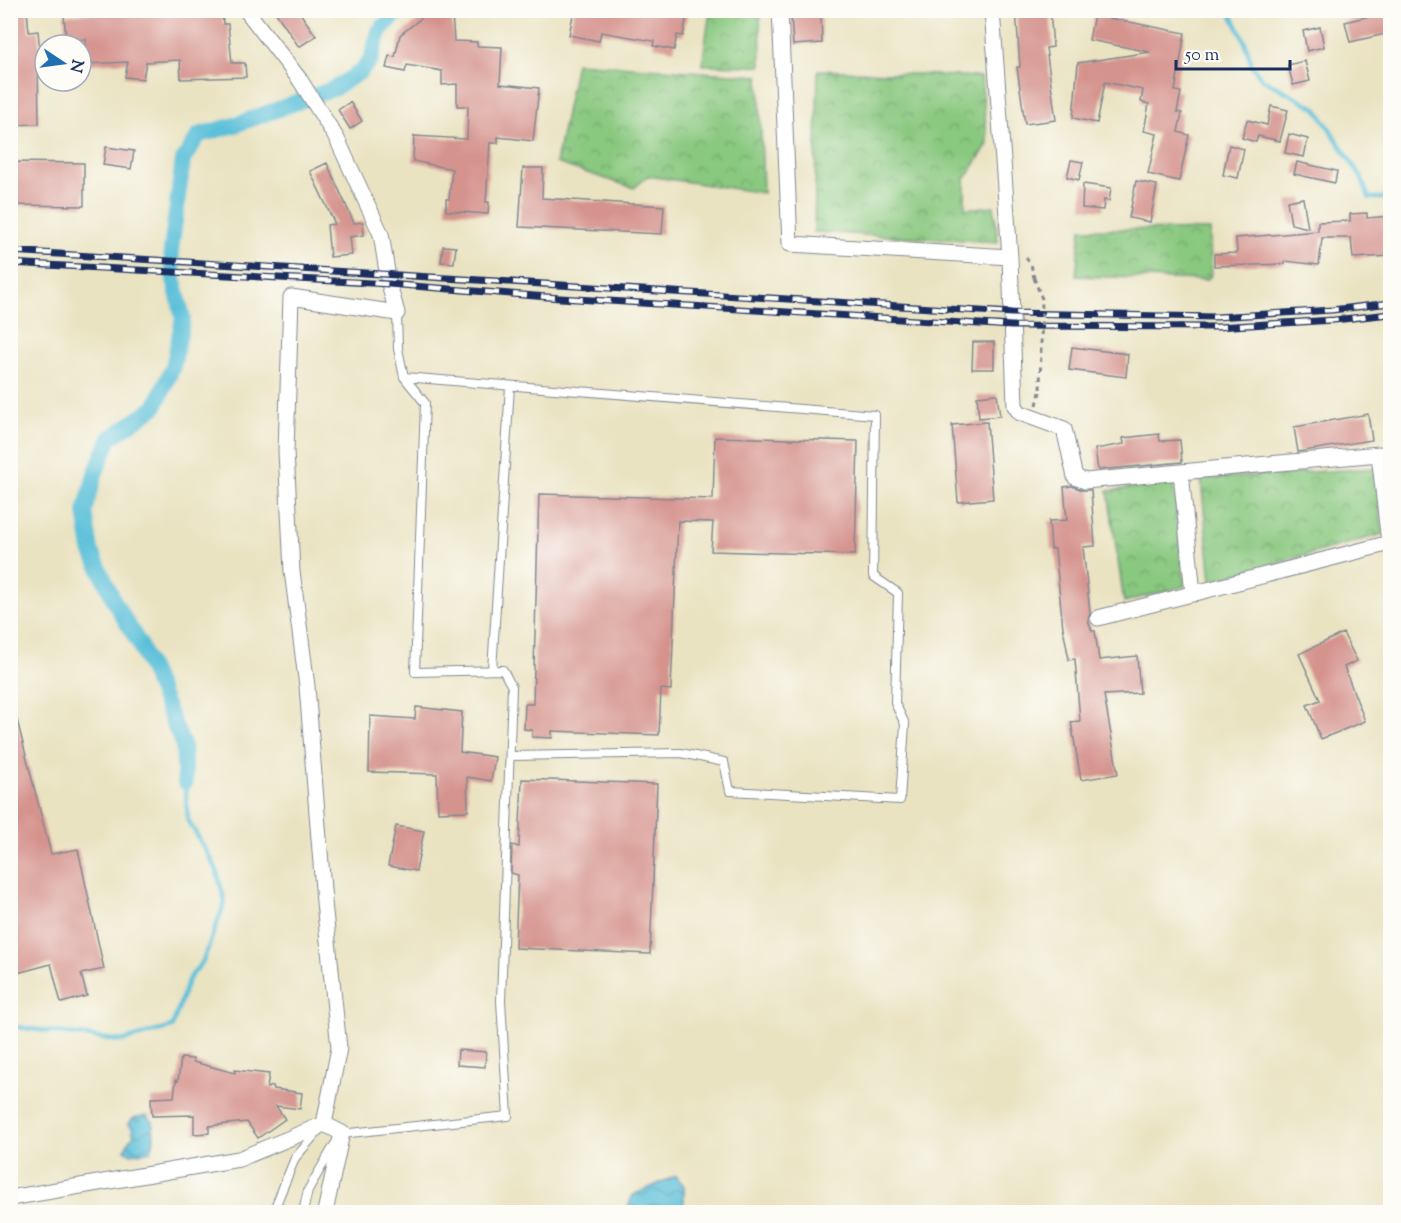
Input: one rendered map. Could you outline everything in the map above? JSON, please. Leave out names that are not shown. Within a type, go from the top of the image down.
[{"type":"street","points":[[246,10],[300,80],[337,140],[381,234],[388,284],[397,313],[291,297],[286,451],[292,571],[307,686],[324,902],[339,1048],[324,1124]]},
{"type":"street","points":[[780,10],[790,244],[1010,257]]},
{"type":"street","points":[[992,10],[1010,257],[1015,406],[1020,413],[1064,429],[1075,477],[1086,481],[1379,454],[1390,543],[1098,618]]},
{"type":"street","points":[[1181,472],[1193,594]]},
{"type":"street","points":[[10,1198],[239,1159],[324,1124],[342,1133],[325,1212]]},
{"type":"lane","points":[[303,1212],[308,1190],[342,1133],[508,1116],[501,1001],[513,687],[503,670],[415,672],[424,403],[405,377],[398,349],[397,313]]},
{"type":"lane","points":[[405,377],[875,415],[873,576],[898,593],[895,703],[905,724],[900,800],[730,791],[724,762],[681,753],[511,756]]},
{"type":"lane","points":[[492,670],[510,386]]},
{"type":"lane","points":[[273,1212],[295,1158],[324,1124]]},
{"type":"path","points":[[1034,278],[1042,299],[1040,392]]},
{"type":"green space","points":[[710,11],[760,11],[761,66],[702,65]]},
{"type":"green space","points":[[576,63],[759,76],[763,193],[648,176],[634,188],[556,163]]},
{"type":"green space","points":[[818,70],[981,77],[988,144],[965,179],[965,209],[994,206],[998,242],[814,232]]},
{"type":"green space","points":[[1081,229],[1210,230],[1211,275],[1207,280],[1076,276]]},
{"type":"green space","points":[[1375,468],[1383,534],[1211,581],[1201,479]]},
{"type":"green space","points":[[1173,482],[1185,586],[1124,602],[1108,491]]},
{"type":"water","points":[[146,1115],[153,1122],[154,1140],[151,1151],[131,1154],[125,1150],[129,1140],[134,1136],[132,1127],[128,1124],[134,1118]]},
{"type":"water","points":[[676,1176],[684,1186],[684,1212],[626,1212],[633,1195]]},
{"type":"building","points":[[10,10],[27,10],[29,32],[38,31],[38,33],[33,33],[33,93],[39,93],[39,124],[10,125],[10,68],[15,67],[10,32]]},
{"type":"building","points":[[91,10],[222,10],[223,24],[228,24],[232,63],[245,63],[246,77],[181,79],[180,60],[146,62],[143,79],[125,77],[128,62],[93,64],[93,33],[65,33],[64,15],[91,13]]},
{"type":"building","points":[[274,10],[298,10],[316,36],[299,47]]},
{"type":"building","points":[[574,10],[688,10],[683,36],[677,35],[674,50],[653,46],[654,41],[601,32],[599,41],[569,35]]},
{"type":"building","points":[[1016,10],[1050,10],[1053,47],[1046,48],[1056,120],[1025,124],[1017,67],[1020,67]]},
{"type":"building","points":[[429,12],[432,14],[452,13],[454,41],[477,42],[477,46],[502,47],[500,84],[539,88],[533,141],[498,137],[498,143],[490,143],[486,202],[489,202],[488,214],[446,211],[452,169],[413,161],[414,136],[467,139],[468,106],[457,106],[457,84],[442,85],[442,71],[407,65],[405,72],[386,68],[389,56],[395,57],[400,35]]},
{"type":"building","points":[[1387,12],[1390,33],[1350,42],[1345,22]]},
{"type":"building","points":[[821,14],[822,43],[793,45],[791,16]]},
{"type":"building","points":[[1094,15],[1185,33],[1175,91],[1181,92],[1177,112],[1182,113],[1178,132],[1189,135],[1179,181],[1148,174],[1157,134],[1144,131],[1149,104],[1141,102],[1143,90],[1105,82],[1097,123],[1073,118],[1078,63],[1150,52],[1089,40]]},
{"type":"building","points":[[1320,27],[1324,47],[1307,51],[1303,31]]},
{"type":"building","points":[[1305,61],[1310,81],[1293,85],[1288,65]]},
{"type":"building","points":[[350,102],[362,121],[350,129],[338,110]]},
{"type":"building","points":[[1271,106],[1288,110],[1280,141],[1258,136],[1256,142],[1242,138],[1247,120],[1267,125]]},
{"type":"building","points":[[1289,134],[1308,139],[1304,157],[1285,153]]},
{"type":"building","points":[[1229,145],[1244,149],[1238,178],[1223,175]]},
{"type":"building","points":[[106,147],[134,151],[131,169],[103,165]]},
{"type":"building","points":[[1071,160],[1083,162],[1079,180],[1067,177]]},
{"type":"building","points":[[10,162],[84,163],[84,206],[10,205]]},
{"type":"building","points":[[1297,162],[1337,171],[1335,183],[1294,174]]},
{"type":"building","points":[[327,163],[354,223],[363,222],[364,235],[350,237],[352,255],[330,257],[327,225],[335,224],[310,171]]},
{"type":"building","points":[[523,168],[543,168],[542,198],[664,206],[662,234],[519,227]]},
{"type":"building","points":[[1136,181],[1157,185],[1150,222],[1129,218]]},
{"type":"building","points":[[1083,184],[1111,188],[1109,201],[1104,200],[1103,210],[1082,208]]},
{"type":"building","points":[[1303,198],[1308,228],[1291,224],[1287,201]]},
{"type":"building","points":[[1367,213],[1367,218],[1390,216],[1390,256],[1353,258],[1351,238],[1322,238],[1319,265],[1285,261],[1285,264],[1214,266],[1214,254],[1237,253],[1236,238],[1318,231],[1318,222],[1350,221],[1350,214]]},
{"type":"building","points":[[443,246],[456,247],[454,263],[441,262]]},
{"type":"building","points":[[973,342],[994,342],[994,369],[972,369]]},
{"type":"building","points":[[1072,347],[1128,354],[1126,377],[1069,370]]},
{"type":"building","points":[[997,394],[1000,416],[979,418],[977,396]]},
{"type":"building","points":[[1368,414],[1372,440],[1298,452],[1294,427]]},
{"type":"building","points":[[987,422],[993,499],[958,502],[952,425]]},
{"type":"building","points":[[1159,434],[1160,441],[1180,440],[1182,462],[1098,470],[1095,449],[1124,444],[1123,438]]},
{"type":"building","points":[[715,437],[858,441],[855,555],[711,551],[713,522],[678,521],[671,690],[661,689],[659,735],[552,731],[552,738],[532,737],[532,730],[524,729],[525,704],[533,704],[539,494],[713,499]]},
{"type":"building","points":[[1072,486],[1082,490],[1091,490],[1095,546],[1083,547],[1090,613],[1088,620],[1092,631],[1095,631],[1099,660],[1137,656],[1140,693],[1104,695],[1118,774],[1081,780],[1071,722],[1080,721],[1075,659],[1069,660],[1063,628],[1055,549],[1051,549],[1049,521],[1067,520],[1064,487]]},
{"type":"building","points":[[1343,633],[1357,661],[1344,667],[1365,721],[1321,739],[1307,705],[1320,700],[1299,654]]},
{"type":"building","points":[[416,707],[462,712],[460,752],[495,757],[491,781],[467,777],[468,811],[438,812],[437,774],[369,772],[370,716],[415,719]]},
{"type":"building","points":[[10,712],[15,712],[51,854],[78,849],[104,969],[81,974],[87,996],[61,1003],[51,964],[10,975]]},
{"type":"building","points":[[522,779],[657,784],[650,954],[515,948],[518,875],[511,873],[512,845],[519,847]]},
{"type":"building","points":[[396,826],[424,831],[416,871],[388,866]]},
{"type":"building","points":[[458,1050],[486,1052],[485,1067],[457,1065]]},
{"type":"building","points":[[181,1058],[193,1059],[193,1062],[235,1073],[235,1070],[269,1074],[267,1088],[273,1086],[274,1089],[302,1093],[300,1109],[276,1106],[285,1119],[258,1138],[247,1122],[209,1126],[209,1133],[194,1134],[194,1115],[152,1116],[151,1098],[174,1097]]},
{"type":"waterway","points":[[185,782],[183,745],[139,643],[116,605],[91,550],[85,512],[95,474],[110,438],[155,407],[173,367],[183,318],[174,279],[171,250],[183,160],[199,135],[235,125],[335,88],[360,72],[371,59],[379,31],[400,10]]},
{"type":"waterway","points":[[1229,10],[1245,42],[1252,66],[1262,79],[1316,108],[1361,177],[1369,198],[1390,198]]},
{"type":"waterway","points":[[10,1026],[121,1041],[172,1027],[188,980],[203,961],[225,902],[216,868],[188,820],[185,782]]},
{"type":"railway","points":[[10,251],[1012,313],[1216,317],[1332,310],[1390,303]]},
{"type":"railway","points":[[10,263],[389,284],[560,298],[1012,326],[1217,327],[1390,314]]}]
